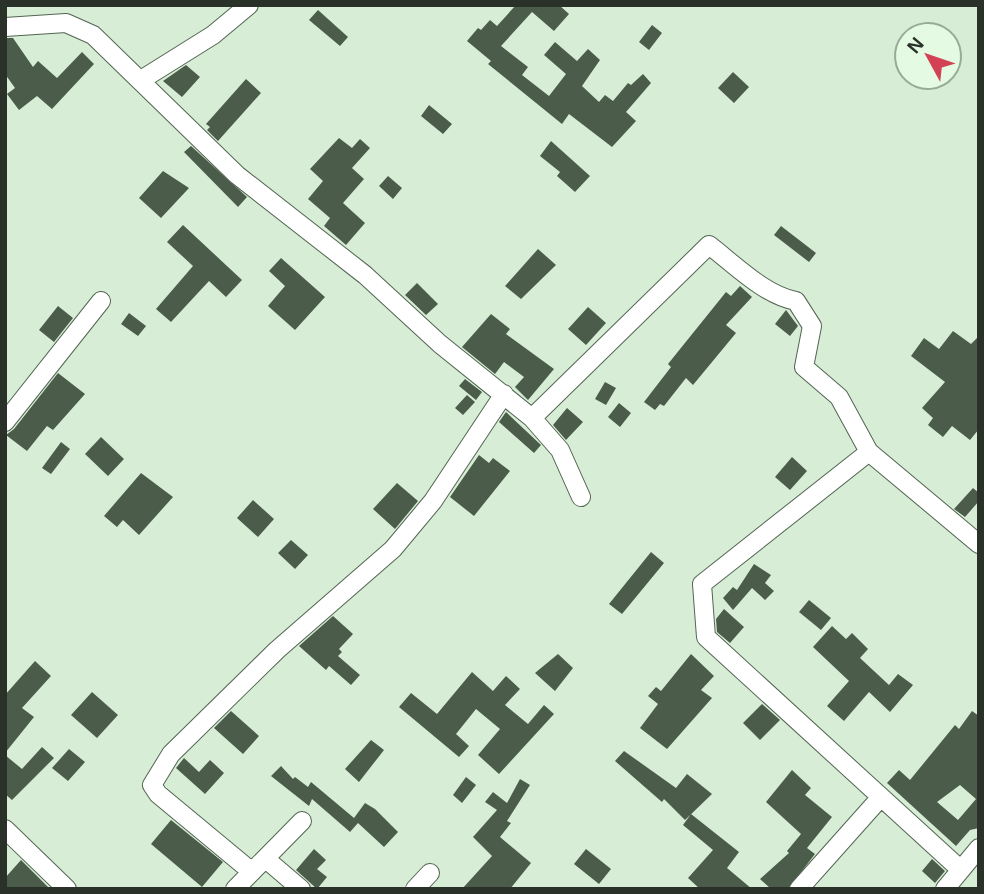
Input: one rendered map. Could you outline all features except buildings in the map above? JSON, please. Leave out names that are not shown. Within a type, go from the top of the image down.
[{"type":"street","points":[[141,80],[213,35],[249,5]]},
{"type":"street","points":[[5,27],[66,23],[78,26],[93,35],[237,175],[365,275],[440,344],[532,418],[560,450],[580,497]]},
{"type":"street","points":[[532,418],[709,245],[762,284],[787,299],[796,300],[811,326],[804,367],[839,397],[869,452],[979,544]]},
{"type":"street","points":[[5,422],[100,301]]},
{"type":"street","points":[[252,872],[158,794],[152,785],[172,754],[200,725],[277,650],[393,549],[433,501],[505,394]]},
{"type":"street","points":[[869,452],[702,584],[706,637],[961,870]]},
{"type":"street","points":[[799,889],[881,797]]},
{"type":"street","points":[[235,889],[267,860],[302,821]]},
{"type":"street","points":[[5,829],[67,889]]},
{"type":"street","points":[[945,889],[979,848]]},
{"type":"street","points":[[267,860],[301,889]]},
{"type":"street","points":[[415,889],[430,873]]}]
